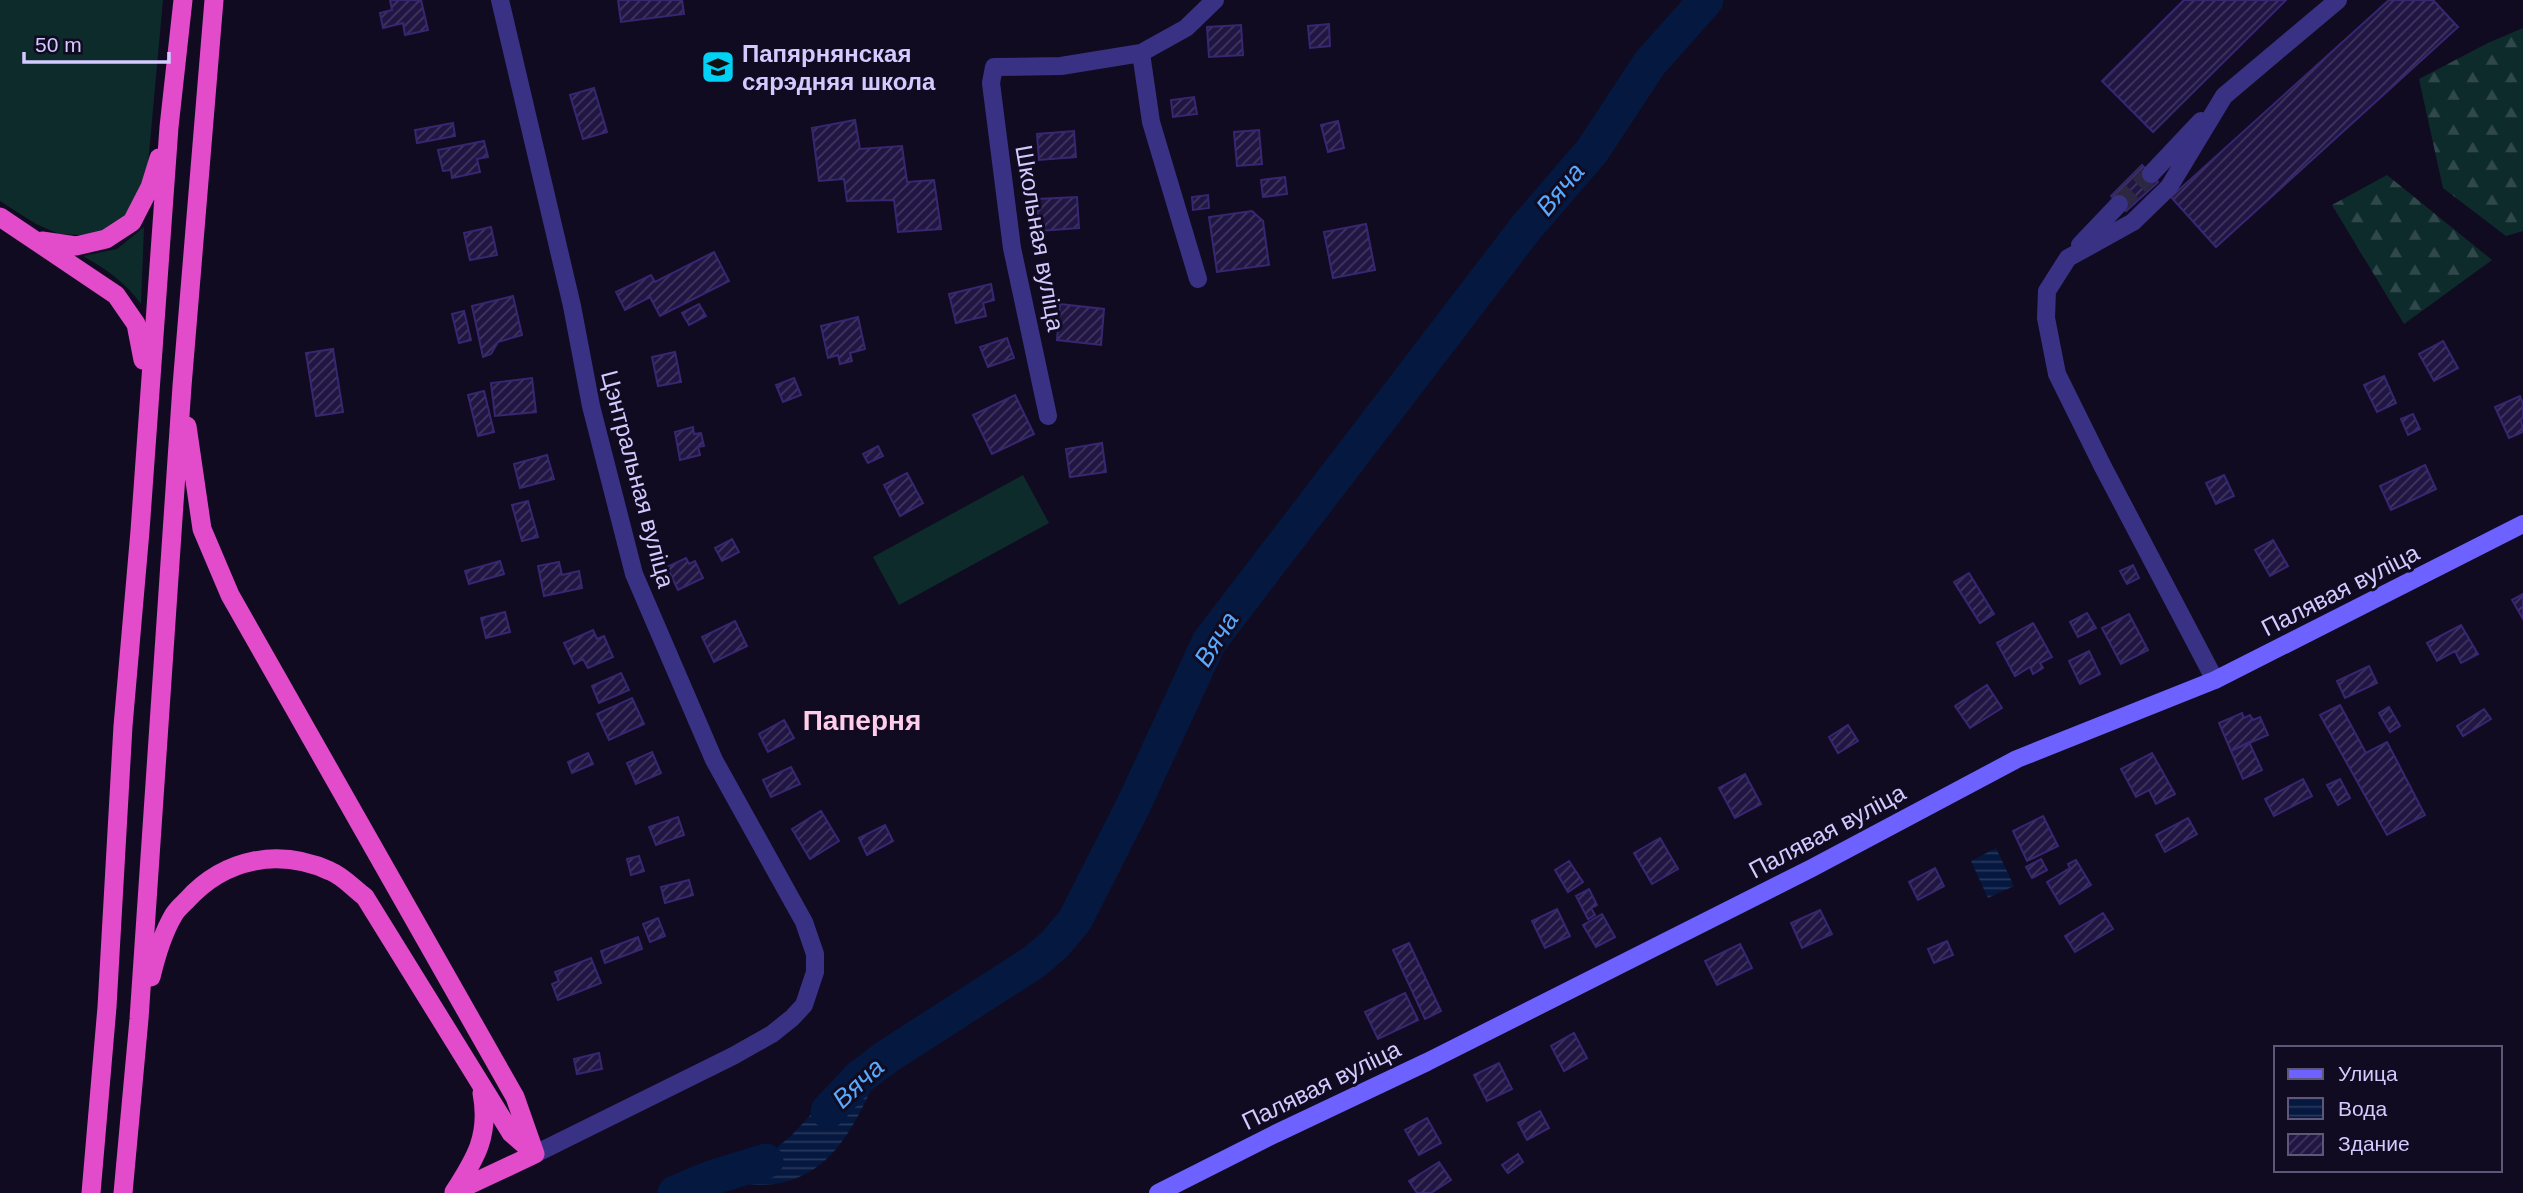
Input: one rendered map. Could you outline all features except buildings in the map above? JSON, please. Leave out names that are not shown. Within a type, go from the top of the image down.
[{"type":"highway","points":[[91,1193],[107,1007],[123,726],[169,127],[183,0]]},
{"type":"highway","points":[[123,1193],[139,1019],[182,386],[214,0]]},
{"type":"highway","points":[[38,241],[76,246],[106,239],[132,222],[150,187],[169,127]]},
{"type":"highway","points":[[0,217],[116,295],[136,324],[142,348],[148,406]]},
{"type":"highway","points":[[182,386],[202,529],[230,594],[515,1097],[536,1154]]},
{"type":"highway","points":[[139,1019],[159,948],[174,914],[203,882],[239,864],[258,860],[296,860],[333,872],[365,897],[511,1133],[536,1154]]},
{"type":"highway","points":[[453,1192],[470,1167],[485,1128],[486,1109],[481,1084]]},
{"type":"highway","points":[[453,1192],[536,1154]]},
{"type":"main road","name":"Палявая вуліца","points":[[1158,1193],[1275,1133],[1427,1062],[1812,868],[2017,759],[2215,680],[2523,524]]},
{"type":"street","name":"Цэнтральная вуліца","points":[[500,0],[569,293],[592,406],[634,574],[714,760],[804,922],[815,954],[815,972],[804,1005],[772,1034],[536,1154]]},
{"type":"street","points":[[1198,279],[1151,122],[1141,54],[1186,28],[1215,0]]},
{"type":"street","points":[[2151,174],[2224,96],[2338,0]]},
{"type":"street","name":"Школьная вуліца","points":[[1048,416],[1012,248],[991,83],[993,67],[1061,66],[1141,54]]},
{"type":"street","points":[[2068,258],[2133,222],[2169,187],[2224,96]]},
{"type":"street","points":[[2119,204],[2068,258],[2047,291],[2046,318],[2057,374],[2215,680]]},
{"type":"green space","points":[[0,0],[163,0],[147,175],[129,214],[100,233],[59,234],[36,224],[0,201]]},
{"type":"green space","points":[[2523,28],[2523,231],[2506,236],[2443,188],[2419,79]]},
{"type":"green space","points":[[2387,175],[2492,260],[2404,324],[2332,205]]},
{"type":"green space","points":[[144,227],[141,304],[115,277],[83,256],[117,249]]},
{"type":"green space","points":[[1023,475],[1049,523],[899,605],[873,557]]},
{"type":"water","points":[[1996,848],[2014,886],[1988,898],[1971,861]]},
{"type":"water","points":[[888,1056],[849,1132],[822,1163],[805,1175],[768,1185],[745,1183],[721,1175],[776,1148],[790,1137],[832,1092],[860,1077]]},
{"type":"waterway","name":"Вяча","points":[[828,1111],[860,1077],[888,1056],[1034,962],[1054,945],[1075,920],[1134,804],[1209,642],[1525,229],[1592,151],[1650,63],[1706,0]]},
{"type":"waterway","name":"Вяча","points":[[675,1193],[711,1178],[766,1161]]},
{"type":"tunnel","points":[[2119,204],[2151,174]]},
{"type":"place","name":"Папярнянская сярэдняя школа","points":[[718,67]]},
{"type":"district","name":"Паперня","points":[[862,720]]}]
